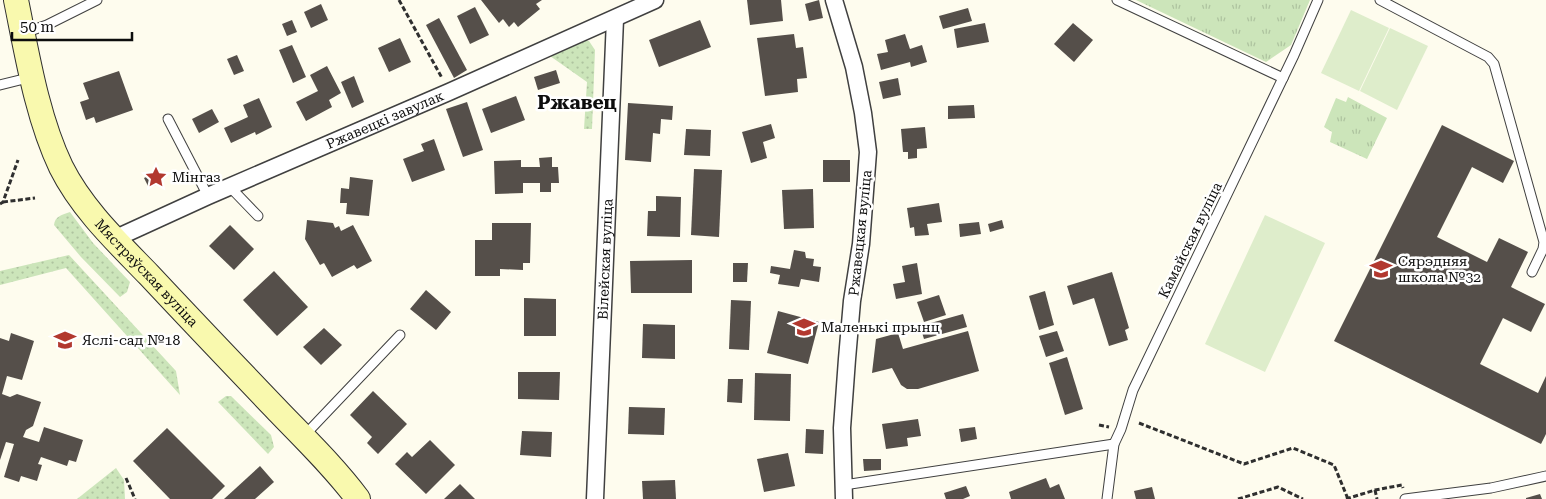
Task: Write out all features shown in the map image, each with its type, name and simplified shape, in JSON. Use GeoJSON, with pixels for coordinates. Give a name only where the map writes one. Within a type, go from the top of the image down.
{"type":"FeatureCollection","features":[{"type":"Feature","properties":{"kind":"street","name":"Мястраўская вуліца"},"geometry":{"type":"LineString","coordinates":[[16,0],[32,77],[51,144],[62,169],[81,200],[114,239],[303,437],[358,499]]}},
{"type":"Feature","properties":{"kind":"street","name":"Ржавецкі завулак"},"geometry":{"type":"LineString","coordinates":[[114,239],[655,0]]}},
{"type":"Feature","properties":{"kind":"street","name":"Ржавецкая вуліца"},"geometry":{"type":"LineString","coordinates":[[834,0],[854,68],[868,152],[861,244],[852,302],[842,428],[844,492]]}},
{"type":"Feature","properties":{"kind":"street","name":"Вілейская вуліца"},"geometry":{"type":"LineString","coordinates":[[595,499],[615,18]]}},
{"type":"Feature","properties":{"kind":"lane"},"geometry":{"type":"LineString","coordinates":[[23,33],[47,25],[96,0]]}},
{"type":"Feature","properties":{"kind":"lane"},"geometry":{"type":"LineString","coordinates":[[1117,0],[1283,78]]}},
{"type":"Feature","properties":{"kind":"lane","name":"Камайская вуліца"},"geometry":{"type":"LineString","coordinates":[[1107,499],[1114,444],[1121,430],[1133,390],[1283,78],[1318,0]]}},
{"type":"Feature","properties":{"kind":"lane"},"geometry":{"type":"LineString","coordinates":[[1380,0],[1488,57],[1494,64],[1544,242],[1543,249],[1532,272]]}},
{"type":"Feature","properties":{"kind":"lane"},"geometry":{"type":"LineString","coordinates":[[0,85],[32,77]]}},
{"type":"Feature","properties":{"kind":"lane"},"geometry":{"type":"LineString","coordinates":[[168,119],[208,196]]}},
{"type":"Feature","properties":{"kind":"lane"},"geometry":{"type":"LineString","coordinates":[[230,187],[258,216]]}},
{"type":"Feature","properties":{"kind":"lane"},"geometry":{"type":"LineString","coordinates":[[303,437],[400,335]]}},
{"type":"Feature","properties":{"kind":"lane"},"geometry":{"type":"LineString","coordinates":[[844,492],[1114,444]]}},
{"type":"Feature","properties":{"kind":"lane"},"geometry":{"type":"LineString","coordinates":[[1405,498],[1491,488],[1546,476]]}},
{"type":"Feature","properties":{"kind":"path"},"geometry":{"type":"LineString","coordinates":[[399,0],[449,92]]}},
{"type":"Feature","properties":{"kind":"path"},"geometry":{"type":"LineString","coordinates":[[18,160],[1,202],[35,198]]}},
{"type":"Feature","properties":{"kind":"path"},"geometry":{"type":"LineString","coordinates":[[1139,423],[1244,464],[1293,448],[1334,465],[1347,499],[1375,490],[1402,485],[1405,498]]}},
{"type":"Feature","properties":{"kind":"path"},"geometry":{"type":"LineString","coordinates":[[126,478],[135,499]]}},
{"type":"Feature","properties":{"kind":"path"},"geometry":{"type":"LineString","coordinates":[[1238,499],[1278,487],[1303,499]]}},
{"type":"Feature","properties":{"kind":"path"},"geometry":{"type":"LineString","coordinates":[[1375,490],[1377,499]]}},
{"type":"Feature","properties":{"kind":"green space"},"geometry":{"type":"Polygon","coordinates":[[[1136,0],[1310,0],[1291,45],[1266,62],[1136,0]]]}},
{"type":"Feature","properties":{"kind":"green space"},"geometry":{"type":"Polygon","coordinates":[[[1351,10],[1389,28],[1359,91],[1321,73],[1351,10]]]}},
{"type":"Feature","properties":{"kind":"green space"},"geometry":{"type":"Polygon","coordinates":[[[1390,28],[1428,46],[1397,110],[1360,91],[1390,28]]]}},
{"type":"Feature","properties":{"kind":"green space"},"geometry":{"type":"Polygon","coordinates":[[[589,41],[595,50],[592,129],[584,129],[587,82],[550,56],[589,41]]]}},
{"type":"Feature","properties":{"kind":"green space"},"geometry":{"type":"Polygon","coordinates":[[[1348,97],[1387,118],[1367,159],[1330,142],[1332,132],[1324,127],[1336,98],[1346,102],[1348,97]]]}},
{"type":"Feature","properties":{"kind":"green space"},"geometry":{"type":"Polygon","coordinates":[[[70,212],[93,243],[130,282],[127,292],[120,297],[81,257],[54,225],[57,218],[70,212]]]}},
{"type":"Feature","properties":{"kind":"green space"},"geometry":{"type":"Polygon","coordinates":[[[1265,215],[1325,243],[1265,372],[1205,344],[1265,215]]]}},
{"type":"Feature","properties":{"kind":"green space"},"geometry":{"type":"Polygon","coordinates":[[[69,255],[176,371],[180,395],[66,268],[0,285],[0,271],[69,255]]]}},
{"type":"Feature","properties":{"kind":"green space"},"geometry":{"type":"Polygon","coordinates":[[[226,396],[231,396],[271,435],[274,447],[268,454],[218,402],[226,396]]]}},
{"type":"Feature","properties":{"kind":"green space"},"geometry":{"type":"Polygon","coordinates":[[[116,468],[124,480],[125,499],[77,499],[116,468]]]}},
{"type":"Feature","properties":{"kind":"building"},"geometry":{"type":"Polygon","coordinates":[[[481,0],[542,0],[536,4],[540,9],[518,27],[514,22],[509,27],[503,19],[499,23],[481,0]]]}},
{"type":"Feature","properties":{"kind":"building"},"geometry":{"type":"Polygon","coordinates":[[[747,0],[781,0],[783,21],[750,25],[747,0]]]}},
{"type":"Feature","properties":{"kind":"building"},"geometry":{"type":"Polygon","coordinates":[[[819,0],[823,18],[809,21],[805,4],[819,0]]]}},
{"type":"Feature","properties":{"kind":"building"},"geometry":{"type":"Polygon","coordinates":[[[321,4],[328,20],[311,28],[304,12],[321,4]]]}},
{"type":"Feature","properties":{"kind":"building"},"geometry":{"type":"Polygon","coordinates":[[[475,7],[489,35],[470,44],[457,16],[475,7]]]}},
{"type":"Feature","properties":{"kind":"building"},"geometry":{"type":"Polygon","coordinates":[[[968,8],[972,21],[943,29],[939,16],[968,8]]]}},
{"type":"Feature","properties":{"kind":"building"},"geometry":{"type":"Polygon","coordinates":[[[439,18],[467,70],[454,78],[426,25],[439,18]]]}},
{"type":"Feature","properties":{"kind":"building"},"geometry":{"type":"Polygon","coordinates":[[[292,20],[297,32],[287,36],[282,24],[292,20]]]}},
{"type":"Feature","properties":{"kind":"building"},"geometry":{"type":"Polygon","coordinates":[[[700,20],[711,47],[659,67],[649,40],[700,20]]]}},
{"type":"Feature","properties":{"kind":"building"},"geometry":{"type":"Polygon","coordinates":[[[985,23],[989,42],[957,48],[954,29],[985,23]]]}},
{"type":"Feature","properties":{"kind":"building"},"geometry":{"type":"Polygon","coordinates":[[[1073,23],[1093,40],[1074,62],[1054,44],[1073,23]]]}},
{"type":"Feature","properties":{"kind":"building"},"geometry":{"type":"Polygon","coordinates":[[[794,34],[796,48],[803,47],[807,78],[797,79],[798,92],[765,96],[757,38],[794,34]]]}},
{"type":"Feature","properties":{"kind":"building"},"geometry":{"type":"Polygon","coordinates":[[[905,34],[910,49],[922,45],[927,62],[911,67],[910,62],[881,70],[877,54],[888,52],[885,40],[905,34]]]}},
{"type":"Feature","properties":{"kind":"building"},"geometry":{"type":"Polygon","coordinates":[[[400,38],[411,62],[389,72],[378,48],[400,38]]]}},
{"type":"Feature","properties":{"kind":"building"},"geometry":{"type":"Polygon","coordinates":[[[292,45],[306,77],[293,83],[279,50],[292,45]]]}},
{"type":"Feature","properties":{"kind":"building"},"geometry":{"type":"Polygon","coordinates":[[[237,55],[244,71],[234,75],[227,59],[237,55]]]}},
{"type":"Feature","properties":{"kind":"building"},"geometry":{"type":"Polygon","coordinates":[[[327,66],[341,93],[329,100],[332,107],[306,121],[296,102],[318,91],[310,75],[327,66]]]}},
{"type":"Feature","properties":{"kind":"building"},"geometry":{"type":"Polygon","coordinates":[[[556,70],[560,83],[538,90],[534,77],[556,70]]]}},
{"type":"Feature","properties":{"kind":"building"},"geometry":{"type":"Polygon","coordinates":[[[119,71],[133,110],[96,123],[94,117],[86,120],[80,102],[89,99],[83,83],[119,71]]]}},
{"type":"Feature","properties":{"kind":"building"},"geometry":{"type":"Polygon","coordinates":[[[354,76],[364,102],[352,108],[341,82],[354,76]]]}},
{"type":"Feature","properties":{"kind":"building"},"geometry":{"type":"Polygon","coordinates":[[[898,78],[901,95],[883,99],[879,82],[898,78]]]}},
{"type":"Feature","properties":{"kind":"building"},"geometry":{"type":"Polygon","coordinates":[[[516,96],[525,120],[491,133],[482,109],[516,96]]]}},
{"type":"Feature","properties":{"kind":"building"},"geometry":{"type":"Polygon","coordinates":[[[259,98],[272,127],[256,135],[255,132],[231,143],[224,128],[248,117],[243,105],[259,98]]]}},
{"type":"Feature","properties":{"kind":"building"},"geometry":{"type":"Polygon","coordinates":[[[467,102],[483,150],[463,157],[446,109],[467,102]]]}},
{"type":"Feature","properties":{"kind":"building"},"geometry":{"type":"Polygon","coordinates":[[[628,103],[673,106],[672,120],[661,119],[660,134],[653,133],[651,162],[625,160],[628,103]]]}},
{"type":"Feature","properties":{"kind":"building"},"geometry":{"type":"Polygon","coordinates":[[[974,105],[975,118],[948,119],[948,106],[974,105]]]}},
{"type":"Feature","properties":{"kind":"building"},"geometry":{"type":"Polygon","coordinates":[[[212,109],[219,122],[199,133],[192,119],[212,109]]]}},
{"type":"Feature","properties":{"kind":"building"},"geometry":{"type":"Polygon","coordinates":[[[771,124],[775,138],[763,142],[767,158],[751,163],[742,132],[771,124]]]}},
{"type":"Feature","properties":{"kind":"building"},"geometry":{"type":"Polygon","coordinates":[[[1442,125],[1514,161],[1503,183],[1472,167],[1437,237],[1487,262],[1499,238],[1528,252],[1511,287],[1545,304],[1531,332],[1503,318],[1480,364],[1538,393],[1546,376],[1546,434],[1541,444],[1334,341],[1442,125]]]}},
{"type":"Feature","properties":{"kind":"building"},"geometry":{"type":"Polygon","coordinates":[[[925,127],[927,148],[917,149],[917,158],[908,159],[908,152],[903,152],[901,129],[925,127]]]}},
{"type":"Feature","properties":{"kind":"building"},"geometry":{"type":"Polygon","coordinates":[[[686,129],[711,130],[710,156],[684,155],[686,129]]]}},
{"type":"Feature","properties":{"kind":"building"},"geometry":{"type":"Polygon","coordinates":[[[434,139],[445,170],[412,182],[403,159],[424,151],[421,144],[434,139]]]}},
{"type":"Feature","properties":{"kind":"building"},"geometry":{"type":"Polygon","coordinates":[[[552,157],[552,167],[558,167],[559,183],[551,183],[551,192],[540,192],[540,183],[523,183],[523,193],[495,194],[494,161],[521,160],[521,167],[540,167],[539,158],[552,157]]]}},
{"type":"Feature","properties":{"kind":"building"},"geometry":{"type":"Polygon","coordinates":[[[823,160],[850,160],[850,182],[823,182],[823,160]]]}},
{"type":"Feature","properties":{"kind":"building"},"geometry":{"type":"Polygon","coordinates":[[[694,169],[722,170],[719,237],[691,235],[694,169]]]}},
{"type":"Feature","properties":{"kind":"building"},"geometry":{"type":"Polygon","coordinates":[[[155,173],[160,183],[149,188],[144,178],[155,173]]]}},
{"type":"Feature","properties":{"kind":"building"},"geometry":{"type":"Polygon","coordinates":[[[350,177],[373,180],[369,216],[346,214],[347,203],[340,203],[341,188],[349,189],[350,177]]]}},
{"type":"Feature","properties":{"kind":"building"},"geometry":{"type":"Polygon","coordinates":[[[813,189],[814,228],[784,229],[782,190],[813,189]]]}},
{"type":"Feature","properties":{"kind":"building"},"geometry":{"type":"Polygon","coordinates":[[[656,196],[681,197],[680,237],[647,236],[648,211],[656,211],[656,196]]]}},
{"type":"Feature","properties":{"kind":"building"},"geometry":{"type":"Polygon","coordinates":[[[939,203],[942,222],[927,224],[929,235],[915,236],[914,227],[910,228],[907,208],[939,203]]]}},
{"type":"Feature","properties":{"kind":"building"},"geometry":{"type":"Polygon","coordinates":[[[307,220],[333,223],[335,228],[339,226],[341,231],[353,225],[372,261],[357,269],[354,265],[332,277],[324,263],[320,265],[305,239],[307,220]]]}},
{"type":"Feature","properties":{"kind":"building"},"geometry":{"type":"Polygon","coordinates":[[[1002,220],[1004,228],[990,232],[988,224],[1002,220]]]}},
{"type":"Feature","properties":{"kind":"building"},"geometry":{"type":"Polygon","coordinates":[[[979,222],[981,234],[960,237],[959,224],[979,222]]]}},
{"type":"Feature","properties":{"kind":"building"},"geometry":{"type":"Polygon","coordinates":[[[492,223],[531,223],[530,263],[523,263],[523,270],[500,269],[500,276],[475,276],[475,240],[492,240],[492,223]]]}},
{"type":"Feature","properties":{"kind":"building"},"geometry":{"type":"Polygon","coordinates":[[[230,225],[254,249],[234,270],[209,246],[230,225]]]}},
{"type":"Feature","properties":{"kind":"building"},"geometry":{"type":"Polygon","coordinates":[[[794,250],[805,252],[806,258],[814,259],[813,266],[821,267],[819,282],[801,279],[799,287],[778,284],[780,275],[770,273],[771,266],[790,269],[794,250]]]}},
{"type":"Feature","properties":{"kind":"building"},"geometry":{"type":"Polygon","coordinates":[[[692,260],[692,293],[631,293],[630,261],[692,260]]]}},
{"type":"Feature","properties":{"kind":"building"},"geometry":{"type":"Polygon","coordinates":[[[733,263],[748,263],[747,282],[733,282],[733,263]]]}},
{"type":"Feature","properties":{"kind":"building"},"geometry":{"type":"Polygon","coordinates":[[[917,263],[922,294],[896,299],[893,284],[905,282],[902,266],[917,263]]]}},
{"type":"Feature","properties":{"kind":"building"},"geometry":{"type":"Polygon","coordinates":[[[274,271],[308,307],[277,336],[243,300],[274,271]]]}},
{"type":"Feature","properties":{"kind":"building"},"geometry":{"type":"Polygon","coordinates":[[[1112,272],[1129,328],[1125,330],[1128,340],[1109,346],[1094,298],[1073,305],[1067,286],[1112,272]]]}},
{"type":"Feature","properties":{"kind":"building"},"geometry":{"type":"Polygon","coordinates":[[[426,290],[451,312],[436,330],[410,309],[426,290]]]}},
{"type":"Feature","properties":{"kind":"building"},"geometry":{"type":"Polygon","coordinates":[[[1045,291],[1054,325],[1039,330],[1029,296],[1045,291]]]}},
{"type":"Feature","properties":{"kind":"building"},"geometry":{"type":"Polygon","coordinates":[[[939,295],[946,315],[924,322],[917,302],[939,295]]]}},
{"type":"Feature","properties":{"kind":"building"},"geometry":{"type":"Polygon","coordinates":[[[524,298],[556,299],[556,336],[524,336],[524,298]]]}},
{"type":"Feature","properties":{"kind":"building"},"geometry":{"type":"Polygon","coordinates":[[[731,300],[751,301],[749,350],[729,349],[731,300]]]}},
{"type":"Feature","properties":{"kind":"building"},"geometry":{"type":"Polygon","coordinates":[[[778,311],[819,322],[808,364],[767,353],[778,311]]]}},
{"type":"Feature","properties":{"kind":"building"},"geometry":{"type":"Polygon","coordinates":[[[963,314],[967,327],[924,339],[920,326],[963,314]]]}},
{"type":"Feature","properties":{"kind":"building"},"geometry":{"type":"Polygon","coordinates":[[[643,324],[675,325],[675,359],[642,358],[643,324]]]}},
{"type":"Feature","properties":{"kind":"building"},"geometry":{"type":"Polygon","coordinates":[[[324,328],[342,345],[321,365],[303,347],[324,328]]]}},
{"type":"Feature","properties":{"kind":"building"},"geometry":{"type":"Polygon","coordinates":[[[968,331],[979,371],[918,389],[907,389],[901,385],[892,368],[872,373],[876,339],[898,333],[903,349],[968,331]]]}},
{"type":"Feature","properties":{"kind":"building"},"geometry":{"type":"Polygon","coordinates":[[[1057,331],[1064,351],[1046,357],[1039,336],[1057,331]]]}},
{"type":"Feature","properties":{"kind":"building"},"geometry":{"type":"Polygon","coordinates":[[[11,333],[34,341],[22,380],[7,376],[2,394],[10,397],[17,394],[41,402],[33,426],[26,430],[23,437],[39,442],[44,427],[83,440],[76,462],[69,460],[67,466],[41,457],[38,464],[42,465],[37,481],[21,476],[19,482],[4,477],[14,444],[6,442],[0,460],[0,338],[9,341],[11,333]]]}},
{"type":"Feature","properties":{"kind":"building"},"geometry":{"type":"Polygon","coordinates":[[[1067,357],[1083,409],[1065,415],[1049,363],[1067,357]]]}},
{"type":"Feature","properties":{"kind":"building"},"geometry":{"type":"Polygon","coordinates":[[[518,372],[560,372],[559,400],[518,399],[518,372]]]}},
{"type":"Feature","properties":{"kind":"building"},"geometry":{"type":"Polygon","coordinates":[[[755,373],[791,374],[790,421],[754,420],[755,373]]]}},
{"type":"Feature","properties":{"kind":"building"},"geometry":{"type":"Polygon","coordinates":[[[728,379],[743,379],[742,403],[727,402],[728,379]]]}},
{"type":"Feature","properties":{"kind":"building"},"geometry":{"type":"Polygon","coordinates":[[[373,391],[407,424],[378,454],[367,443],[372,437],[350,415],[373,391]]]}},
{"type":"Feature","properties":{"kind":"building"},"geometry":{"type":"Polygon","coordinates":[[[629,407],[665,408],[664,435],[628,434],[629,407]]]}},
{"type":"Feature","properties":{"kind":"building"},"geometry":{"type":"Polygon","coordinates":[[[918,419],[921,436],[907,438],[908,446],[886,449],[882,424],[918,419]]]}},
{"type":"Feature","properties":{"kind":"building"},"geometry":{"type":"Polygon","coordinates":[[[975,427],[977,439],[961,442],[959,429],[975,427]]]}},
{"type":"Feature","properties":{"kind":"building"},"geometry":{"type":"Polygon","coordinates":[[[167,428],[225,486],[212,499],[170,499],[133,461],[167,428]]]}},
{"type":"Feature","properties":{"kind":"building"},"geometry":{"type":"Polygon","coordinates":[[[806,429],[824,430],[823,454],[805,453],[806,429]]]}},
{"type":"Feature","properties":{"kind":"building"},"geometry":{"type":"Polygon","coordinates":[[[522,431],[552,432],[551,457],[520,455],[522,431]]]}},
{"type":"Feature","properties":{"kind":"building"},"geometry":{"type":"Polygon","coordinates":[[[430,440],[455,465],[426,494],[395,464],[407,452],[412,457],[430,440]]]}},
{"type":"Feature","properties":{"kind":"building"},"geometry":{"type":"Polygon","coordinates":[[[788,453],[795,486],[764,492],[757,459],[788,453]]]}},
{"type":"Feature","properties":{"kind":"building"},"geometry":{"type":"Polygon","coordinates":[[[863,459],[881,459],[881,470],[864,471],[863,459]]]}},
{"type":"Feature","properties":{"kind":"building"},"geometry":{"type":"Polygon","coordinates":[[[260,466],[274,482],[255,499],[224,499],[260,466]]]}},
{"type":"Feature","properties":{"kind":"building"},"geometry":{"type":"Polygon","coordinates":[[[1046,478],[1050,488],[1059,484],[1065,499],[1011,499],[1009,492],[1046,478]]]}},
{"type":"Feature","properties":{"kind":"building"},"geometry":{"type":"Polygon","coordinates":[[[675,480],[676,499],[643,499],[642,481],[675,480]]]}},
{"type":"Feature","properties":{"kind":"building"},"geometry":{"type":"Polygon","coordinates":[[[460,484],[475,499],[444,499],[460,484]]]}},
{"type":"Feature","properties":{"kind":"building"},"geometry":{"type":"Polygon","coordinates":[[[966,486],[970,496],[963,499],[946,499],[944,493],[966,486]]]}},
{"type":"Feature","properties":{"kind":"building"},"geometry":{"type":"Polygon","coordinates":[[[1152,487],[1155,499],[1136,499],[1134,491],[1152,487]]]}},
{"type":"Feature","properties":{"kind":"building"},"geometry":{"type":"Polygon","coordinates":[[[1540,494],[1542,499],[1526,499],[1526,498],[1540,494]]]}},
{"type":"Feature","properties":{"kind":"place","name":"Мінгаз"},"geometry":{"type":"Point","coordinates":[156,177]}},
{"type":"Feature","properties":{"kind":"place","name":"Сярэдняя школа №32"},"geometry":{"type":"Point","coordinates":[1381,269]}},
{"type":"Feature","properties":{"kind":"place","name":"Маленькі прынц"},"geometry":{"type":"Point","coordinates":[804,327]}},
{"type":"Feature","properties":{"kind":"place","name":"Яслі-сад №18"},"geometry":{"type":"Point","coordinates":[65,340]}},
{"type":"Feature","properties":{"kind":"district","name":"Ржавец"},"geometry":{"type":"Point","coordinates":[577,102]}}]}
